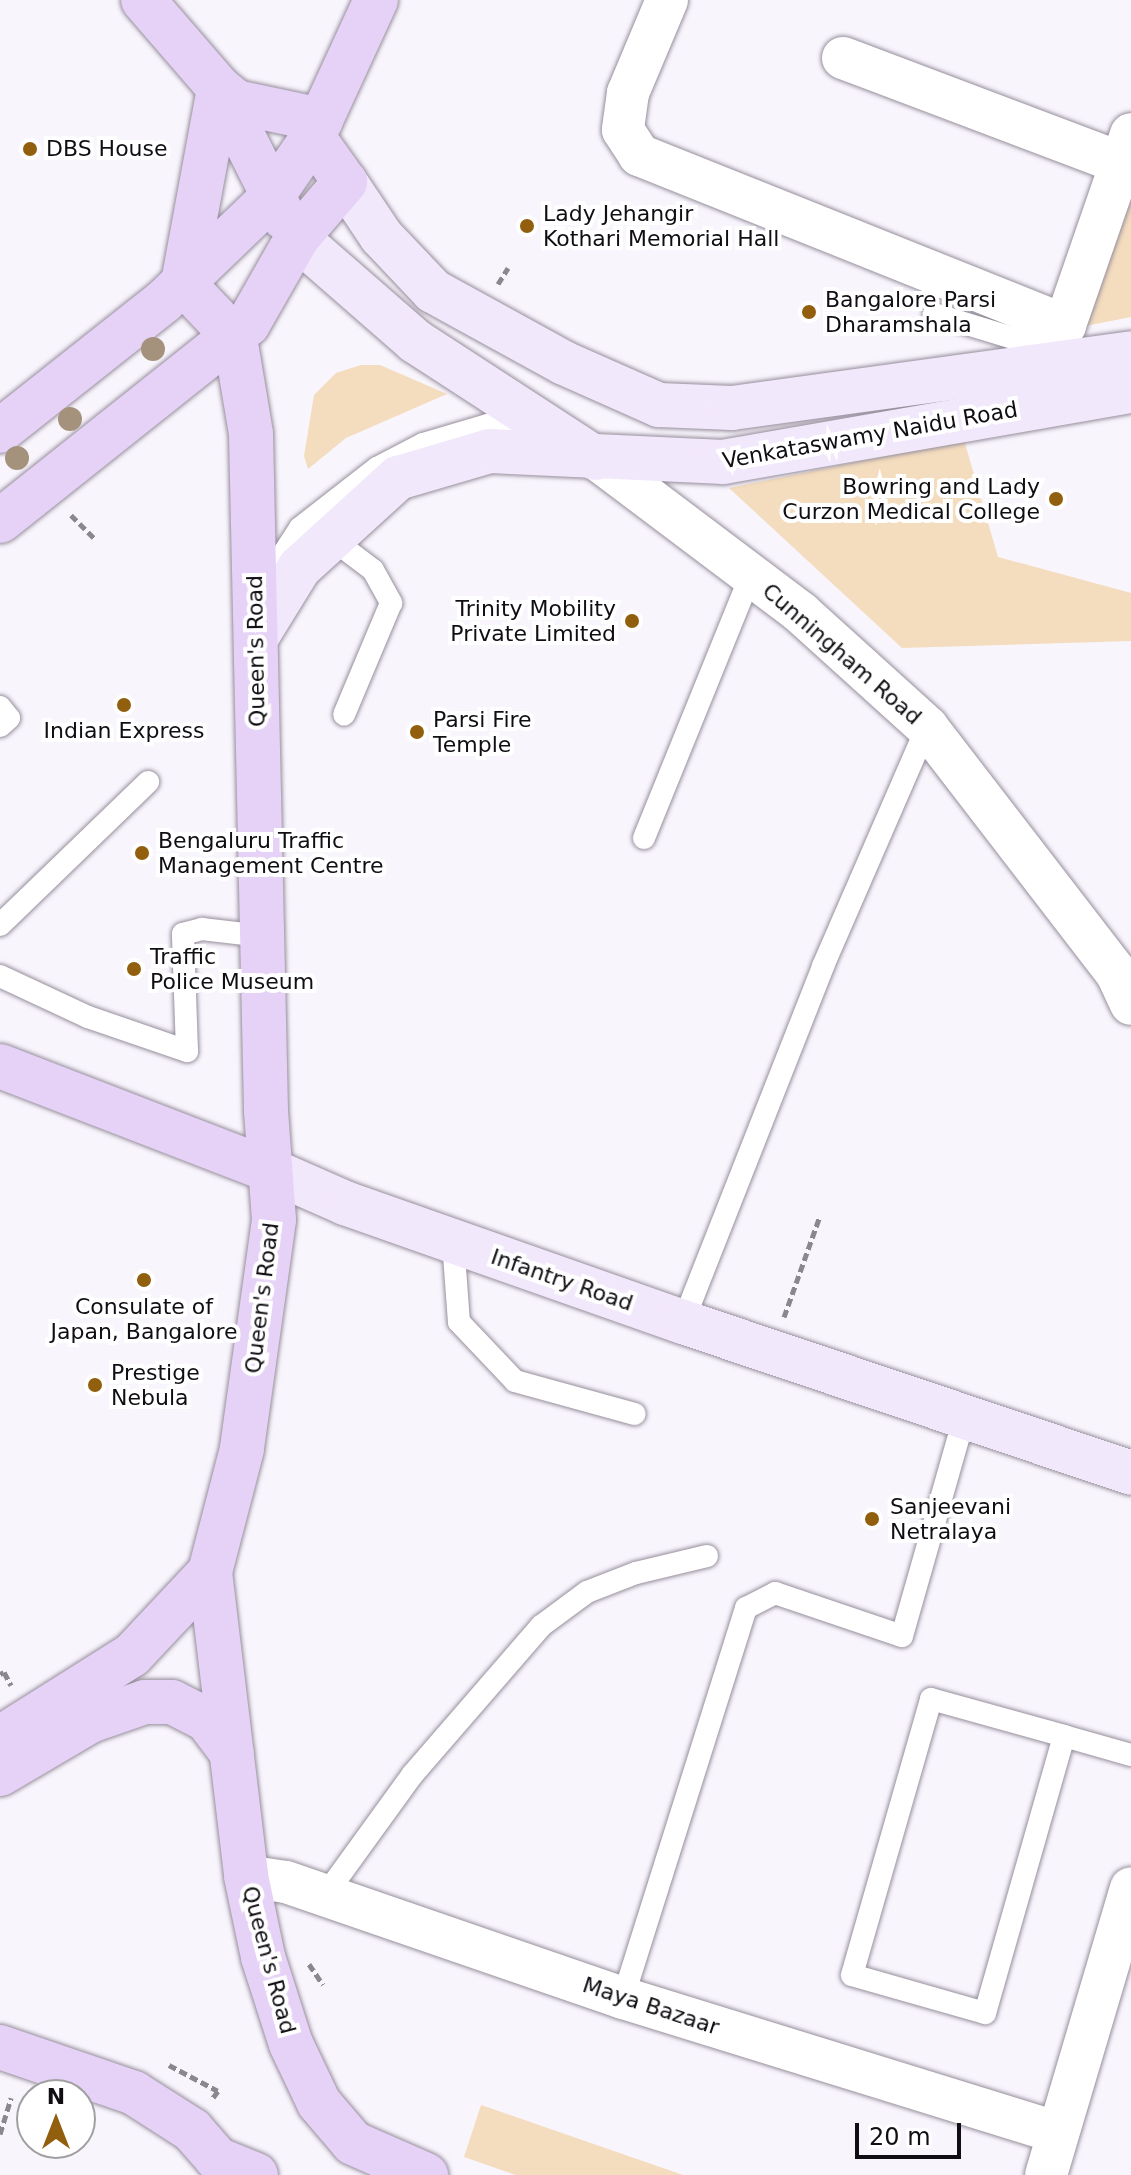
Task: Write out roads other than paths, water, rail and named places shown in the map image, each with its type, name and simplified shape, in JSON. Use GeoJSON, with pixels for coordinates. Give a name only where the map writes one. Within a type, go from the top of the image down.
{"type":"FeatureCollection","features":[{"type":"Feature","properties":{"kind":"main road"},"geometry":{"type":"LineString","coordinates":[[0,521],[235,338],[297,238],[345,182],[317,129],[236,102],[219,88],[143,0]]}},
{"type":"Feature","properties":{"kind":"main road"},"geometry":{"type":"LineString","coordinates":[[0,431],[183,283],[271,198],[317,129],[376,0]]}},
{"type":"Feature","properties":{"kind":"main road"},"geometry":{"type":"LineString","coordinates":[[219,88],[271,198],[297,238]]}},
{"type":"Feature","properties":{"kind":"main road"},"geometry":{"type":"LineString","coordinates":[[183,283],[219,88]]}},
{"type":"Feature","properties":{"kind":"main road"},"geometry":{"type":"LineString","coordinates":[[183,283],[235,338]]}},
{"type":"Feature","properties":{"kind":"main road","name":"Queen's Road"},"geometry":{"type":"LineString","coordinates":[[235,338],[251,434],[262,936],[274,1220],[242,1449],[210,1572],[246,1876],[263,1957],[303,2076],[363,2159]]}},
{"type":"Feature","properties":{"kind":"main road","name":"Infantry Road"},"geometry":{"type":"LineString","coordinates":[[0,1066],[270,1170]]}},
{"type":"Feature","properties":{"kind":"main road"},"geometry":{"type":"LineString","coordinates":[[0,1738],[132,1655],[210,1572]]}},
{"type":"Feature","properties":{"kind":"main road"},"geometry":{"type":"LineString","coordinates":[[0,1774],[90,1721],[145,1702],[172,1702],[207,1720],[232,1753]]}},
{"type":"Feature","properties":{"kind":"main road"},"geometry":{"type":"LineString","coordinates":[[0,2047],[134,2093],[192,2130],[230,2171]]}},
{"type":"Feature","properties":{"kind":"main road"},"geometry":{"type":"LineString","coordinates":[[363,2159],[426,2175]]}},
{"type":"Feature","properties":{"kind":"street"},"geometry":{"type":"LineString","coordinates":[[667,0],[628,93],[623,130],[639,155],[1072,348],[1126,148],[843,58]]}},
{"type":"Feature","properties":{"kind":"street","name":"Venkataswamy Naidu Road"},"geometry":{"type":"LineString","coordinates":[[345,182],[381,236],[433,291],[564,363],[659,405],[732,408],[1072,348],[1131,353]]}},
{"type":"Feature","properties":{"kind":"street"},"geometry":{"type":"LineString","coordinates":[[297,238],[415,341],[597,459]]}},
{"type":"Feature","properties":{"kind":"street","name":"Venkataswamy Naidu Road"},"geometry":{"type":"LineString","coordinates":[[255,619],[328,536],[398,478],[490,451],[597,459],[723,462],[1131,391]]}},
{"type":"Feature","properties":{"kind":"street","name":"Cunningham Road"},"geometry":{"type":"LineString","coordinates":[[597,459],[801,613],[927,727],[1116,972],[1131,1004]]}},
{"type":"Feature","properties":{"kind":"street","name":"Infantry Road"},"geometry":{"type":"LineString","coordinates":[[270,1170],[453,1241],[683,1322],[1131,1473]]}},
{"type":"Feature","properties":{"kind":"street","name":"Maya Bazaar"},"geometry":{"type":"LineString","coordinates":[[246,1876],[326,1894],[623,1998],[1058,2133]]}},
{"type":"Feature","properties":{"kind":"street"},"geometry":{"type":"LineString","coordinates":[[1046,2175],[1131,1888]]}},
{"type":"Feature","properties":{"kind":"lane"},"geometry":{"type":"LineString","coordinates":[[934,314],[1072,348]]}},
{"type":"Feature","properties":{"kind":"lane"},"geometry":{"type":"LineString","coordinates":[[255,619],[300,528],[377,468],[423,444],[488,425],[520,422],[550,428]]}},
{"type":"Feature","properties":{"kind":"lane"},"geometry":{"type":"LineString","coordinates":[[328,536],[373,570],[391,603],[344,715]]}},
{"type":"Feature","properties":{"kind":"lane"},"geometry":{"type":"LineString","coordinates":[[644,838],[751,575]]}},
{"type":"Feature","properties":{"kind":"lane"},"geometry":{"type":"LineString","coordinates":[[0,707],[9,718],[0,726]]}},
{"type":"Feature","properties":{"kind":"lane"},"geometry":{"type":"LineString","coordinates":[[683,1322],[823,966],[927,727]]}},
{"type":"Feature","properties":{"kind":"lane"},"geometry":{"type":"LineString","coordinates":[[0,925],[148,782]]}},
{"type":"Feature","properties":{"kind":"lane"},"geometry":{"type":"LineString","coordinates":[[0,976],[88,1017],[187,1051],[183,934],[202,929],[262,936]]}},
{"type":"Feature","properties":{"kind":"lane"},"geometry":{"type":"LineString","coordinates":[[453,1241],[459,1322],[515,1381],[635,1414]]}},
{"type":"Feature","properties":{"kind":"lane"},"geometry":{"type":"LineString","coordinates":[[623,1998],[746,1608],[775,1593],[902,1636],[964,1418]]}},
{"type":"Feature","properties":{"kind":"lane"},"geometry":{"type":"LineString","coordinates":[[326,1894],[413,1774],[541,1626],[587,1592],[636,1573],[707,1556]]}},
{"type":"Feature","properties":{"kind":"lane"},"geometry":{"type":"LineString","coordinates":[[1064,1736],[985,2013],[852,1975],[931,1699],[1064,1736],[1131,1755]]}},
{"type":"Feature","properties":{"kind":"place","name":"DBS House"},"geometry":{"type":"Point","coordinates":[30,149]}},
{"type":"Feature","properties":{"kind":"place","name":"Lady Jehangir Kothari Memorial Hall"},"geometry":{"type":"Point","coordinates":[527,226]}},
{"type":"Feature","properties":{"kind":"place","name":"Bangalore Parsi Dharamshala"},"geometry":{"type":"Point","coordinates":[809,312]}},
{"type":"Feature","properties":{"kind":"place","name":"Bowring and Lady Curzon Medical College"},"geometry":{"type":"Point","coordinates":[1056,499]}},
{"type":"Feature","properties":{"kind":"place","name":"Trinity Mobility Private Limited"},"geometry":{"type":"Point","coordinates":[632,621]}},
{"type":"Feature","properties":{"kind":"place","name":"Indian Express"},"geometry":{"type":"Point","coordinates":[124,705]}},
{"type":"Feature","properties":{"kind":"place","name":"Parsi Fire Temple"},"geometry":{"type":"Point","coordinates":[417,732]}},
{"type":"Feature","properties":{"kind":"place","name":"Bengaluru Traffic Management Centre"},"geometry":{"type":"Point","coordinates":[142,853]}},
{"type":"Feature","properties":{"kind":"place","name":"Traffic Police Museum"},"geometry":{"type":"Point","coordinates":[134,969]}},
{"type":"Feature","properties":{"kind":"place","name":"Consulate of Japan, Bangalore"},"geometry":{"type":"Point","coordinates":[144,1280]}},
{"type":"Feature","properties":{"kind":"place","name":"Prestige Nebula"},"geometry":{"type":"Point","coordinates":[95,1385]}},
{"type":"Feature","properties":{"kind":"place","name":"Sanjeevani Netralaya"},"geometry":{"type":"Point","coordinates":[872,1519]}}]}
